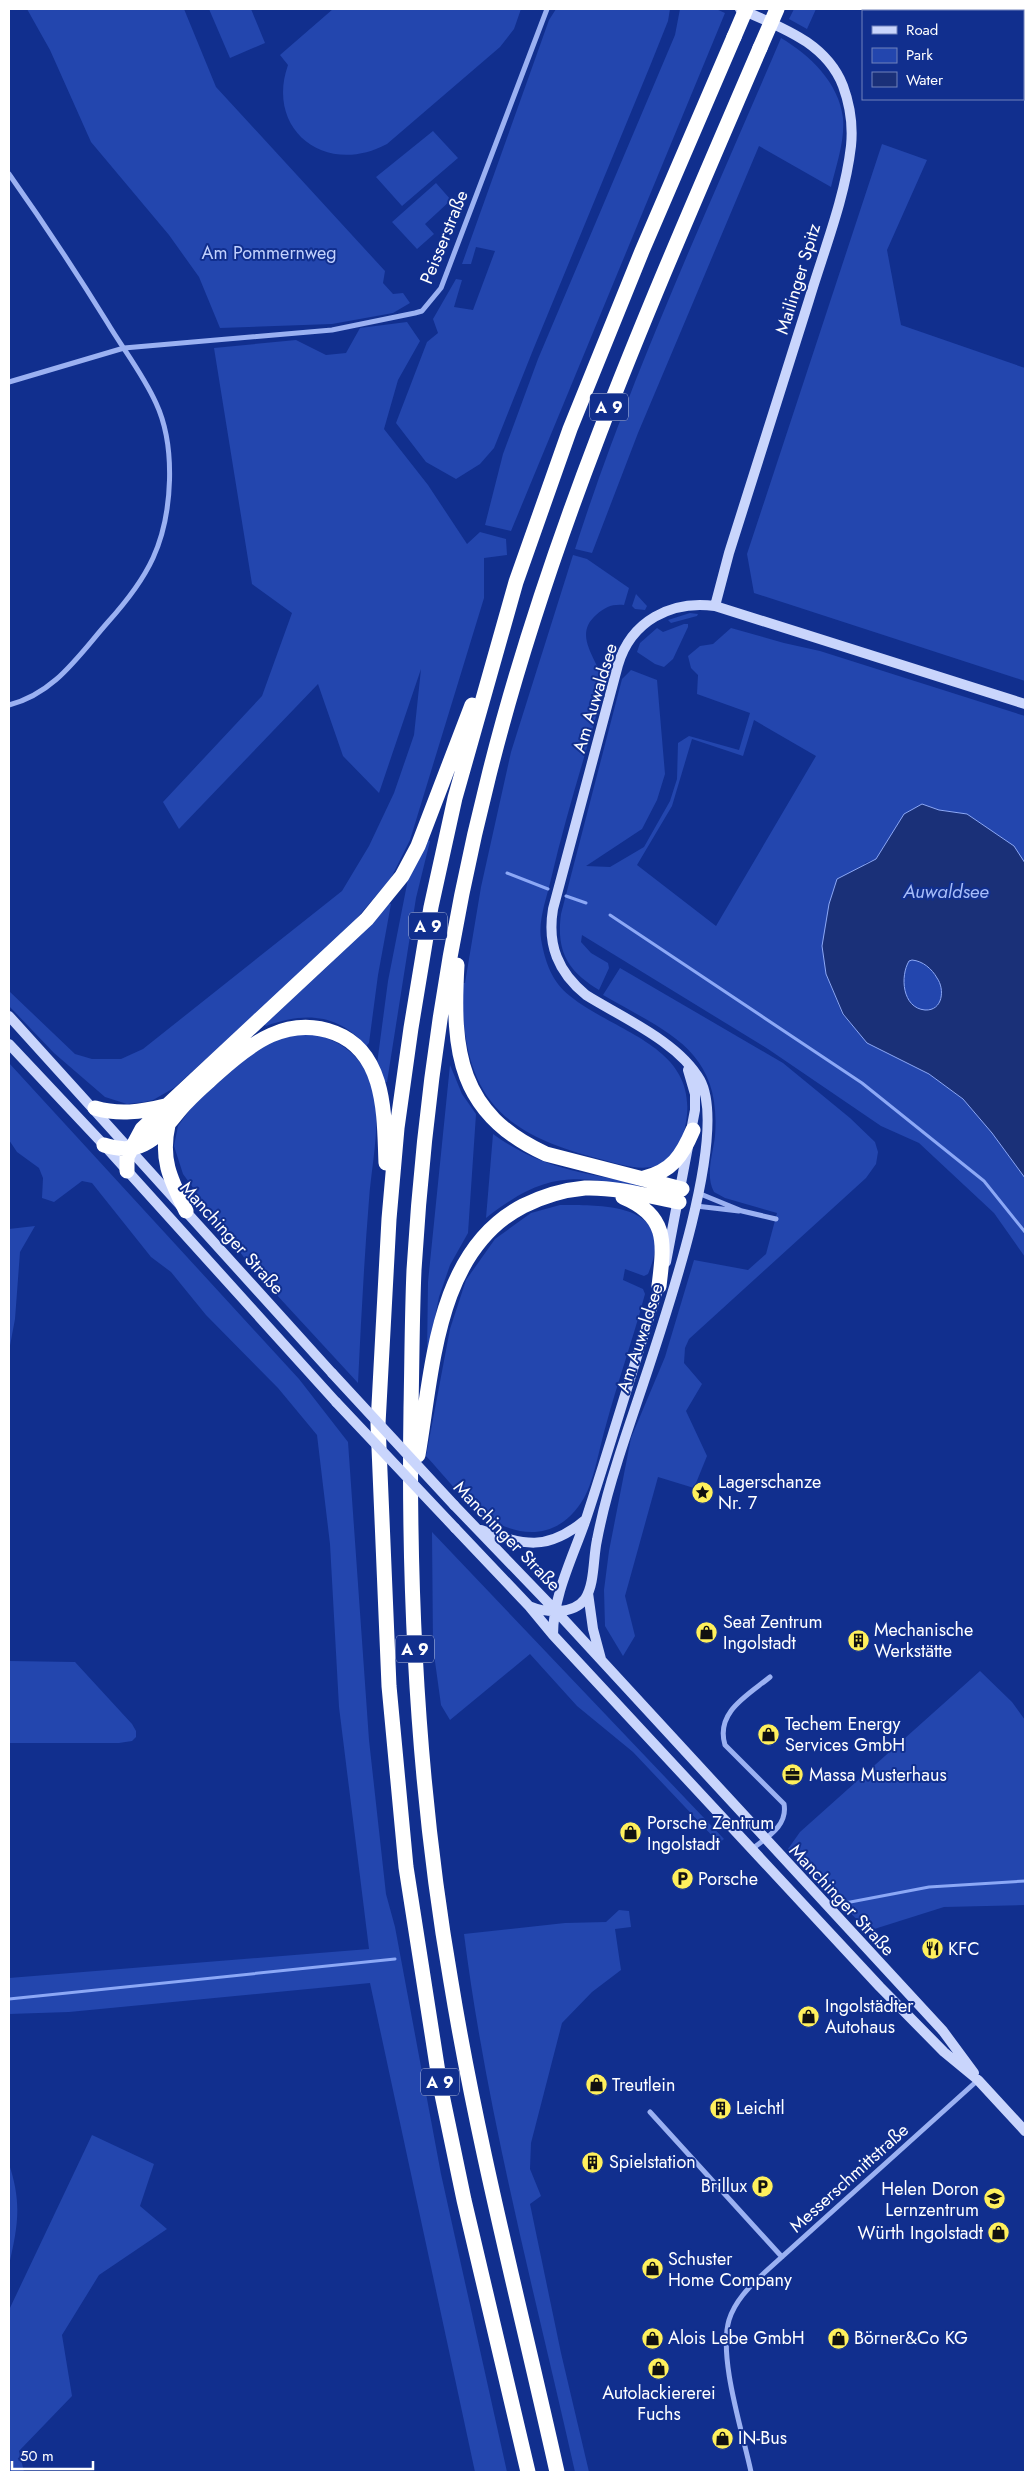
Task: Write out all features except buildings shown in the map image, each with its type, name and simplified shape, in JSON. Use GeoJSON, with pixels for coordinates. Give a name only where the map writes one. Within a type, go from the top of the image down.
{"type":"FeatureCollection","features":[{"type":"Feature","properties":{"kind":"highway","name":"A 9"},"geometry":{"type":"LineString","coordinates":[[528,2472],[464,2200],[440,2085],[406,1867],[389,1686],[378,1424],[389,1219],[411,1028],[431,908],[454,798],[499,638],[516,582],[570,429],[642,251],[746,9]]}},
{"type":"Feature","properties":{"kind":"highway","name":"A 9"},"geometry":{"type":"LineString","coordinates":[[557,2472],[470,2082],[450,1983],[426,1795],[416,1681],[410,1503],[414,1274],[424,1154],[446,980],[460,903],[488,778],[542,592],[597,437],[668,261],[777,9]]}},
{"type":"Feature","properties":{"kind":"highway"},"geometry":{"type":"LineString","coordinates":[[127,1171],[126,1163],[130,1148],[142,1129],[256,1025],[367,919],[402,876],[418,846],[445,769],[499,638]]}},
{"type":"Feature","properties":{"kind":"highway"},"geometry":{"type":"LineString","coordinates":[[460,903],[455,1023],[460,1057],[474,1093],[496,1123],[529,1147],[566,1161],[643,1178],[680,1195]]}},
{"type":"Feature","properties":{"kind":"highway"},"geometry":{"type":"LineString","coordinates":[[104,1145],[121,1150],[145,1144],[168,1125],[188,1100],[220,1071],[265,1036],[294,1027],[311,1027],[342,1036],[362,1054],[377,1079],[382,1097],[389,1219]]}},
{"type":"Feature","properties":{"kind":"highway"},"geometry":{"type":"LineString","coordinates":[[94,1108],[111,1113],[129,1113],[167,1105]]}},
{"type":"Feature","properties":{"kind":"highway"},"geometry":{"type":"LineString","coordinates":[[168,1125],[165,1157],[168,1175],[186,1211]]}},
{"type":"Feature","properties":{"kind":"highway"},"geometry":{"type":"LineString","coordinates":[[643,1178],[663,1172],[675,1163],[680,1157],[693,1130]]}},
{"type":"Feature","properties":{"kind":"highway"},"geometry":{"type":"LineString","coordinates":[[410,1503],[442,1323],[449,1296],[465,1260],[487,1232],[517,1210],[556,1193],[596,1188],[680,1195]]}},
{"type":"Feature","properties":{"kind":"highway"},"geometry":{"type":"LineString","coordinates":[[596,1188],[637,1203],[645,1208],[657,1222],[662,1235],[659,1286]]}},
{"type":"Feature","properties":{"kind":"main road","name":"Mailinger Spitz"},"geometry":{"type":"LineString","coordinates":[[715,606],[729,553],[835,215],[851,146],[851,125],[846,96],[836,73],[824,56],[807,41],[792,32],[740,9]]}},
{"type":"Feature","properties":{"kind":"main road","name":"Am Auwaldsee"},"geometry":{"type":"LineString","coordinates":[[602,1663],[592,1629],[588,1593],[603,1510],[625,1437],[662,1331],[698,1193],[707,1133],[707,1110],[701,1081],[683,1058],[658,1039],[591,998],[573,984],[565,975],[556,957],[551,937],[550,924],[618,665],[626,646],[641,626],[658,614],[684,605],[715,606],[1025,704]]}},
{"type":"Feature","properties":{"kind":"main road","name":"Manchinger Straße"},"geometry":{"type":"LineString","coordinates":[[9,1016],[332,1373],[454,1505],[556,1611],[942,2031],[961,2053],[978,2080]]}},
{"type":"Feature","properties":{"kind":"main road","name":"Manchinger Straße"},"geometry":{"type":"LineString","coordinates":[[9,1044],[104,1145],[336,1402],[529,1606],[909,2017],[944,2052],[978,2080],[1025,2131]]}},
{"type":"Feature","properties":{"kind":"main road","name":"Am Auwaldsee"},"geometry":{"type":"LineString","coordinates":[[554,1635],[560,1589],[585,1520],[659,1286],[680,1195],[693,1130],[695,1094],[692,1078],[683,1058]]}},
{"type":"Feature","properties":{"kind":"main road"},"geometry":{"type":"LineString","coordinates":[[680,1195],[698,1193]]}},
{"type":"Feature","properties":{"kind":"main road"},"geometry":{"type":"LineString","coordinates":[[680,1195],[695,1206]]}},
{"type":"Feature","properties":{"kind":"main road"},"geometry":{"type":"LineString","coordinates":[[480,1530],[514,1541],[534,1544],[558,1538],[585,1520]]}},
{"type":"Feature","properties":{"kind":"main road"},"geometry":{"type":"LineString","coordinates":[[529,1606],[564,1611],[577,1606],[588,1593]]}},
{"type":"Feature","properties":{"kind":"street","name":"Peisserstraße"},"geometry":{"type":"LineString","coordinates":[[9,382],[124,348],[332,330],[422,311],[441,288],[547,9]]}},
{"type":"Feature","properties":{"kind":"street"},"geometry":{"type":"LineString","coordinates":[[9,174],[70,262],[157,404],[168,440],[170,478],[165,516],[154,557],[133,594],[54,684],[25,701],[9,705]]}},
{"type":"Feature","properties":{"kind":"street"},"geometry":{"type":"LineString","coordinates":[[698,1193],[742,1211]]}},
{"type":"Feature","properties":{"kind":"street"},"geometry":{"type":"LineString","coordinates":[[695,1206],[742,1211],[776,1219]]}},
{"type":"Feature","properties":{"kind":"street"},"geometry":{"type":"LineString","coordinates":[[752,1849],[781,1824],[784,1804],[725,1745],[722,1734],[723,1723],[729,1713],[770,1676]]}},
{"type":"Feature","properties":{"kind":"street","name":"Messerschmittstraße"},"geometry":{"type":"LineString","coordinates":[[752,2472],[725,2356],[729,2320],[736,2304],[746,2290],[978,2080]]}},
{"type":"Feature","properties":{"kind":"street"},"geometry":{"type":"LineString","coordinates":[[650,2112],[782,2257]]}},
{"type":"Feature","properties":{"kind":"green space","name":"Am Pommernweg"},"geometry":{"type":"Polygon","coordinates":[[[27,9],[184,9],[216,87],[385,271],[383,283],[393,294],[403,293],[410,303],[393,313],[332,324],[220,328],[199,277],[169,235],[91,142],[50,50],[27,9]]]}},
{"type":"Feature","properties":{"kind":"green space"},"geometry":{"type":"Polygon","coordinates":[[[209,9],[251,9],[265,43],[230,58],[209,9]]]}},
{"type":"Feature","properties":{"kind":"green space"},"geometry":{"type":"Polygon","coordinates":[[[333,9],[521,9],[514,29],[500,47],[387,144],[364,153],[343,155],[323,151],[306,141],[293,127],[285,109],[283,88],[288,65],[280,55],[333,9]]]}},
{"type":"Feature","properties":{"kind":"green space"},"geometry":{"type":"Polygon","coordinates":[[[556,9],[670,9],[668,21],[650,66],[494,448],[480,464],[456,479],[426,462],[396,423],[427,342],[438,333],[433,319],[456,279],[462,280],[454,307],[473,310],[495,251],[476,247],[471,264],[462,264],[549,20],[556,9]]]}},
{"type":"Feature","properties":{"kind":"green space"},"geometry":{"type":"Polygon","coordinates":[[[680,9],[716,9],[725,13],[511,531],[485,525],[503,454],[538,359],[675,35],[680,9]]]}},
{"type":"Feature","properties":{"kind":"green space"},"geometry":{"type":"Polygon","coordinates":[[[794,9],[816,9],[807,29],[789,19],[794,9]]]}},
{"type":"Feature","properties":{"kind":"green space"},"geometry":{"type":"Polygon","coordinates":[[[781,38],[802,53],[821,71],[836,93],[843,118],[843,136],[831,187],[759,146],[638,433],[592,553],[575,549],[597,484],[646,355],[781,38]]]}},
{"type":"Feature","properties":{"kind":"green space"},"geometry":{"type":"Polygon","coordinates":[[[433,131],[458,158],[402,206],[376,177],[433,131]]]}},
{"type":"Feature","properties":{"kind":"green space"},"geometry":{"type":"Polygon","coordinates":[[[882,144],[927,160],[887,250],[901,325],[1025,368],[1025,681],[754,593],[747,554],[882,144]]]}},
{"type":"Feature","properties":{"kind":"green space"},"geometry":{"type":"Polygon","coordinates":[[[436,183],[451,200],[425,224],[434,234],[417,249],[392,222],[436,183]]]}},
{"type":"Feature","properties":{"kind":"green space"},"geometry":{"type":"Polygon","coordinates":[[[407,322],[420,341],[398,380],[384,429],[428,485],[467,544],[480,532],[506,539],[507,555],[484,558],[484,598],[410,840],[391,878],[340,938],[174,1088],[153,1100],[144,1102],[127,1104],[105,1097],[54,1053],[9,1006],[9,991],[75,1054],[92,1059],[121,1059],[143,1049],[342,891],[369,846],[394,793],[414,735],[421,669],[379,793],[343,756],[318,684],[179,829],[163,802],[262,696],[292,613],[252,584],[214,348],[296,340],[326,355],[346,353],[360,328],[407,322]]]}},
{"type":"Feature","properties":{"kind":"green space"},"geometry":{"type":"Polygon","coordinates":[[[573,555],[587,559],[629,588],[624,605],[612,606],[599,612],[589,624],[586,633],[587,642],[599,670],[604,689],[545,901],[540,932],[550,971],[558,984],[570,996],[588,1009],[650,1044],[667,1058],[680,1075],[687,1096],[686,1122],[682,1140],[674,1154],[664,1162],[657,1166],[641,1168],[600,1159],[564,1148],[534,1136],[510,1120],[492,1102],[478,1080],[469,1053],[464,1021],[462,983],[465,983],[481,887],[511,752],[573,555]]]}},
{"type":"Feature","properties":{"kind":"green space"},"geometry":{"type":"Polygon","coordinates":[[[636,594],[647,606],[645,610],[635,609],[632,606],[636,594]]]}},
{"type":"Feature","properties":{"kind":"green space"},"geometry":{"type":"Polygon","coordinates":[[[690,613],[698,614],[697,616],[671,623],[668,620],[690,613]]]}},
{"type":"Feature","properties":{"kind":"green space"},"geometry":{"type":"Polygon","coordinates":[[[688,624],[688,627],[673,659],[664,667],[655,664],[637,652],[640,643],[657,628],[663,632],[688,624]]]}},
{"type":"Feature","properties":{"kind":"green space"},"geometry":{"type":"Polygon","coordinates":[[[731,628],[820,651],[1025,716],[1025,863],[1014,846],[967,814],[939,810],[922,804],[904,814],[876,859],[865,863],[826,974],[842,1014],[867,1042],[929,1074],[963,1099],[992,1133],[1025,1178],[1025,1257],[994,1213],[919,1143],[881,1126],[768,1049],[582,935],[581,942],[591,953],[608,963],[609,968],[599,990],[579,975],[566,959],[560,939],[561,914],[622,679],[631,670],[657,680],[665,774],[657,800],[642,829],[586,866],[610,867],[644,847],[670,801],[677,779],[678,743],[689,736],[739,750],[750,713],[697,694],[698,675],[691,668],[688,656],[700,646],[713,644],[731,628]],[[754,720],[743,756],[692,739],[672,806],[637,865],[716,926],[816,756],[754,720]]]}},
{"type":"Feature","properties":{"kind":"green space"},"geometry":{"type":"Polygon","coordinates":[[[427,840],[430,841],[416,898],[387,1082],[385,1082],[377,1064],[388,981],[409,874],[427,840]]]}},
{"type":"Feature","properties":{"kind":"green space"},"geometry":{"type":"Polygon","coordinates":[[[388,903],[391,904],[378,975],[369,1043],[366,1046],[344,1027],[320,1018],[307,1017],[280,1021],[266,1026],[264,1024],[328,966],[388,903]]]}},
{"type":"Feature","properties":{"kind":"green space"},"geometry":{"type":"Polygon","coordinates":[[[912,960],[927,966],[940,983],[941,999],[939,1004],[931,1010],[917,1008],[907,998],[904,975],[909,961],[912,960]]]}},
{"type":"Feature","properties":{"kind":"green space"},"geometry":{"type":"Polygon","coordinates":[[[620,968],[783,1063],[850,1118],[875,1142],[878,1152],[876,1164],[866,1178],[689,1339],[685,1348],[684,1363],[702,1384],[686,1411],[707,1456],[694,1488],[658,1477],[625,1596],[635,1636],[623,1656],[605,1626],[604,1590],[609,1551],[631,1438],[665,1357],[694,1260],[748,1270],[766,1254],[777,1213],[725,1198],[714,1192],[710,1179],[710,1164],[715,1136],[715,1106],[709,1082],[699,1063],[685,1047],[668,1033],[603,995],[620,968]]]}},
{"type":"Feature","properties":{"kind":"green space"},"geometry":{"type":"Polygon","coordinates":[[[308,1033],[341,1045],[357,1058],[368,1077],[375,1101],[376,1129],[367,1223],[358,1383],[251,1267],[183,1174],[174,1146],[178,1126],[194,1104],[258,1048],[281,1037],[308,1033]]]}},
{"type":"Feature","properties":{"kind":"green space"},"geometry":{"type":"Polygon","coordinates":[[[9,1063],[299,1379],[348,1442],[369,1740],[386,1894],[395,1927],[441,2174],[507,2472],[475,2472],[370,1983],[69,2012],[9,2014],[9,1978],[369,1949],[339,1707],[330,1544],[317,1435],[278,1388],[206,1315],[171,1272],[151,1257],[92,1183],[82,1181],[54,1202],[42,1198],[43,1178],[39,1168],[17,1152],[9,1140],[9,1063]]]}},
{"type":"Feature","properties":{"kind":"green space"},"geometry":{"type":"Polygon","coordinates":[[[450,1065],[462,1094],[476,1114],[468,1233],[450,1265],[439,1297],[427,1357],[428,1282],[450,1065]]]}},
{"type":"Feature","properties":{"kind":"green space"},"geometry":{"type":"Polygon","coordinates":[[[493,1134],[528,1155],[546,1162],[582,1173],[640,1184],[640,1187],[594,1180],[575,1179],[558,1181],[541,1185],[525,1192],[486,1218],[493,1134]]]}},
{"type":"Feature","properties":{"kind":"green space"},"geometry":{"type":"Polygon","coordinates":[[[560,1205],[598,1206],[616,1208],[633,1213],[646,1221],[654,1234],[655,1251],[648,1274],[644,1276],[625,1269],[623,1280],[643,1289],[645,1294],[588,1491],[574,1512],[563,1522],[550,1529],[537,1532],[523,1531],[495,1522],[481,1513],[459,1493],[426,1456],[450,1329],[466,1280],[495,1239],[531,1213],[560,1205]]]}},
{"type":"Feature","properties":{"kind":"green space"},"geometry":{"type":"Polygon","coordinates":[[[35,1226],[20,1252],[15,1319],[9,1351],[9,1229],[35,1226]]]}},
{"type":"Feature","properties":{"kind":"green space"},"geometry":{"type":"Polygon","coordinates":[[[432,1532],[724,1839],[719,1843],[633,1752],[577,1706],[530,1654],[450,1720],[441,1705],[433,1647],[432,1532]]]}},
{"type":"Feature","properties":{"kind":"green space"},"geometry":{"type":"Polygon","coordinates":[[[9,1661],[75,1662],[132,1724],[136,1731],[136,1737],[132,1741],[119,1743],[9,1743],[9,1661]]]}},
{"type":"Feature","properties":{"kind":"green space"},"geometry":{"type":"Polygon","coordinates":[[[980,1671],[1012,1702],[1025,1720],[1025,1905],[944,1907],[868,1931],[788,1849],[800,1832],[980,1671]]]}},
{"type":"Feature","properties":{"kind":"green space"},"geometry":{"type":"Polygon","coordinates":[[[619,1910],[629,1911],[631,1927],[615,1929],[621,1970],[592,1992],[562,2023],[531,2143],[530,2169],[541,2196],[530,2204],[561,2353],[589,2472],[575,2472],[499,2137],[485,2069],[464,1934],[565,1923],[606,1922],[619,1910]]]}},
{"type":"Feature","properties":{"kind":"green space"},"geometry":{"type":"Polygon","coordinates":[[[92,2135],[154,2164],[140,2206],[167,2229],[99,2275],[62,2335],[72,2396],[19,2451],[24,2472],[9,2472],[9,2310],[92,2135]]]}},
{"type":"Feature","properties":{"kind":"green space"},"geometry":{"type":"Polygon","coordinates":[[[9,2164],[16,2191],[17,2214],[15,2238],[9,2265],[9,2164]]]}},
{"type":"Feature","properties":{"kind":"water","name":"Auwaldsee"},"geometry":{"type":"Polygon","coordinates":[[[922,804],[939,810],[967,814],[1014,846],[1025,863],[1025,1178],[992,1133],[963,1099],[929,1074],[867,1043],[843,1014],[826,974],[822,946],[829,904],[837,879],[876,859],[904,814],[922,804]],[[909,961],[904,975],[907,998],[917,1008],[931,1009],[936,1007],[941,998],[940,983],[930,969],[916,961],[909,961]]]}},
{"type":"Feature","properties":{"kind":"waterway"},"geometry":{"type":"LineString","coordinates":[[507,873],[548,889]]}},
{"type":"Feature","properties":{"kind":"waterway"},"geometry":{"type":"LineString","coordinates":[[566,896],[586,903]]}},
{"type":"Feature","properties":{"kind":"waterway"},"geometry":{"type":"LineString","coordinates":[[610,915],[862,1083],[984,1181],[1025,1232]]}},
{"type":"Feature","properties":{"kind":"waterway"},"geometry":{"type":"LineString","coordinates":[[840,1904],[929,1887],[1025,1881]]}},
{"type":"Feature","properties":{"kind":"waterway"},"geometry":{"type":"LineString","coordinates":[[9,1999],[395,1959]]}},
{"type":"Feature","properties":{"kind":"place","name":"Lagerschanze Nr. 7"},"geometry":{"type":"Point","coordinates":[702,1492]}},
{"type":"Feature","properties":{"kind":"place","name":"Seat Zentrum Ingolstadt"},"geometry":{"type":"Point","coordinates":[707,1632]}},
{"type":"Feature","properties":{"kind":"place","name":"Mechanische Werkstätte"},"geometry":{"type":"Point","coordinates":[858,1640]}},
{"type":"Feature","properties":{"kind":"place","name":"Techem Energy Services GmbH"},"geometry":{"type":"Point","coordinates":[769,1734]}},
{"type":"Feature","properties":{"kind":"place","name":"Massa Musterhaus"},"geometry":{"type":"Point","coordinates":[793,1775]}},
{"type":"Feature","properties":{"kind":"place","name":"Porsche Zentrum Ingolstadt"},"geometry":{"type":"Point","coordinates":[631,1833]}},
{"type":"Feature","properties":{"kind":"place","name":"Porsche"},"geometry":{"type":"Point","coordinates":[682,1879]}},
{"type":"Feature","properties":{"kind":"place","name":"KFC"},"geometry":{"type":"Point","coordinates":[932,1949]}},
{"type":"Feature","properties":{"kind":"place","name":"Ingolstädter Autohaus"},"geometry":{"type":"Point","coordinates":[809,2016]}},
{"type":"Feature","properties":{"kind":"place","name":"Treutlein"},"geometry":{"type":"Point","coordinates":[596,2085]}},
{"type":"Feature","properties":{"kind":"place","name":"Leichtl"},"geometry":{"type":"Point","coordinates":[720,2108]}},
{"type":"Feature","properties":{"kind":"place","name":"Spielstation"},"geometry":{"type":"Point","coordinates":[593,2162]}},
{"type":"Feature","properties":{"kind":"place","name":"Brillux"},"geometry":{"type":"Point","coordinates":[763,2186]}},
{"type":"Feature","properties":{"kind":"place","name":"Helen Doron Lernzentrum"},"geometry":{"type":"Point","coordinates":[995,2199]}},
{"type":"Feature","properties":{"kind":"place","name":"Würth Ingolstadt"},"geometry":{"type":"Point","coordinates":[999,2233]}},
{"type":"Feature","properties":{"kind":"place","name":"Schuster Home Company"},"geometry":{"type":"Point","coordinates":[652,2269]}},
{"type":"Feature","properties":{"kind":"place","name":"Alois Lebe GmbH"},"geometry":{"type":"Point","coordinates":[652,2338]}},
{"type":"Feature","properties":{"kind":"place","name":"Börner&Co KG"},"geometry":{"type":"Point","coordinates":[838,2338]}},
{"type":"Feature","properties":{"kind":"place","name":"Autolackiererei Fuchs"},"geometry":{"type":"Point","coordinates":[659,2368]}},
{"type":"Feature","properties":{"kind":"place","name":"IN-Bus"},"geometry":{"type":"Point","coordinates":[722,2438]}}]}
